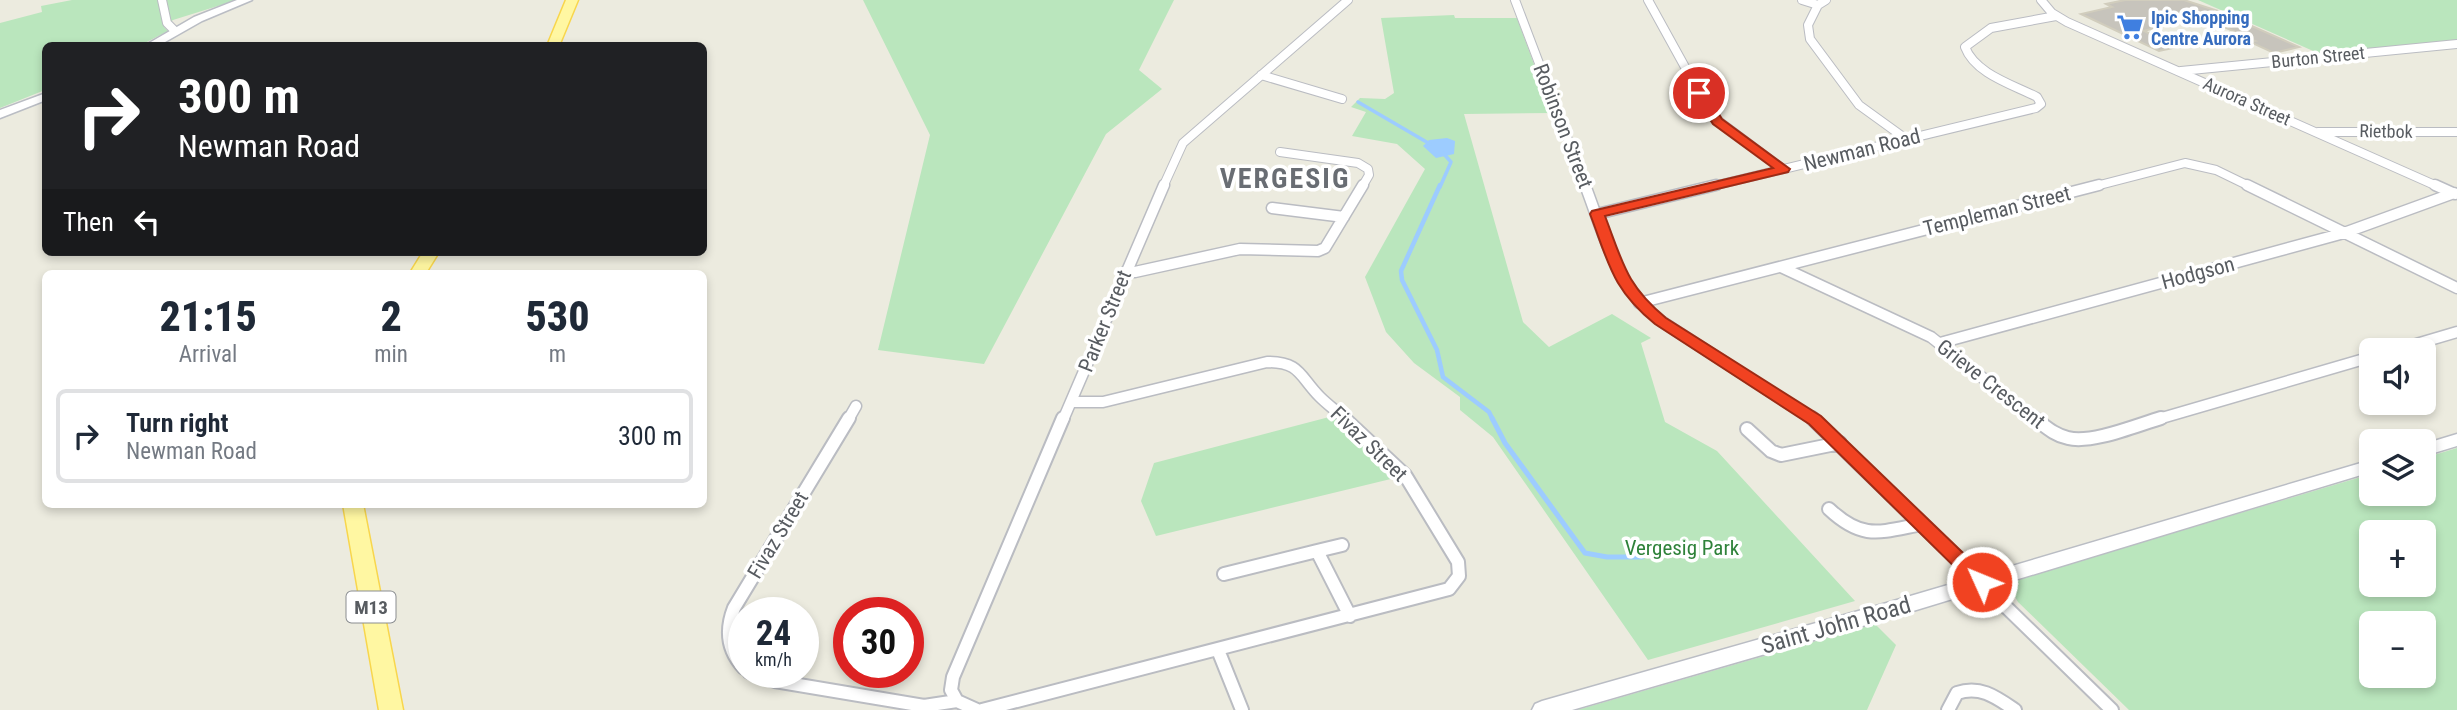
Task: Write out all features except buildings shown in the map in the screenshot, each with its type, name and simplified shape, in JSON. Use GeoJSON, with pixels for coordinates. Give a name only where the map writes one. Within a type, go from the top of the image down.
{"type":"FeatureCollection","features":[{"type":"Feature","properties":{"kind":"main road"},"geometry":{"type":"LineString","coordinates":[[156,42],[247,0]]}},
{"type":"Feature","properties":{"kind":"main road"},"geometry":{"type":"LineString","coordinates":[[555,42],[572,0]]}},
{"type":"Feature","properties":{"kind":"main road"},"geometry":{"type":"LineString","coordinates":[[0,114],[42,98]]}},
{"type":"Feature","properties":{"kind":"main road"},"geometry":{"type":"LineString","coordinates":[[2436,446],[2457,440]]}},
{"type":"Feature","properties":{"kind":"main road","name":"Saint John Road"},"geometry":{"type":"LineString","coordinates":[[1542,710],[2359,470]]}},
{"type":"Feature","properties":{"kind":"main road","name":"M13"},"geometry":{"type":"LineString","coordinates":[[353,508],[391,710]]}},
{"type":"Feature","properties":{"kind":"street"},"geometry":{"type":"LineString","coordinates":[[162,0],[167,23],[175,31]]}},
{"type":"Feature","properties":{"kind":"street","name":"Parker Street"},"geometry":{"type":"LineString","coordinates":[[957,701],[951,690],[953,677],[1072,402],[1125,271],[1183,143],[1348,0]]}},
{"type":"Feature","properties":{"kind":"street","name":"Robinson Street"},"geometry":{"type":"LineString","coordinates":[[1515,0],[1619,275],[1639,303],[1674,330],[1802,409],[2112,710]]}},
{"type":"Feature","properties":{"kind":"street"},"geometry":{"type":"LineString","coordinates":[[1648,0],[1712,116],[1783,169]]}},
{"type":"Feature","properties":{"kind":"street"},"geometry":{"type":"LineString","coordinates":[[1802,0],[1822,3],[1808,25],[1810,39],[1864,110],[1906,139]]}},
{"type":"Feature","properties":{"kind":"street","name":"Aurora Street"},"geometry":{"type":"LineString","coordinates":[[2041,0],[2056,16],[2455,194]]}},
{"type":"Feature","properties":{"kind":"street","name":"Newman Road"},"geometry":{"type":"LineString","coordinates":[[1597,214],[2036,108],[2041,102],[2033,94],[1977,65],[1967,56],[1965,47],[1991,28],[2056,16]]}},
{"type":"Feature","properties":{"kind":"street","name":"Burton Street"},"geometry":{"type":"LineString","coordinates":[[2179,71],[2456,45]]}},
{"type":"Feature","properties":{"kind":"street"},"geometry":{"type":"LineString","coordinates":[[1261,75],[1342,99]]}},
{"type":"Feature","properties":{"kind":"street","name":"Rietbok"},"geometry":{"type":"LineString","coordinates":[[2316,132],[2457,132]]}},
{"type":"Feature","properties":{"kind":"street"},"geometry":{"type":"LineString","coordinates":[[1125,271],[1135,272],[1248,250],[1322,250],[1327,246],[1369,175],[1368,169],[1358,163],[1280,152]]}},
{"type":"Feature","properties":{"kind":"street","name":"Templeman Street"},"geometry":{"type":"LineString","coordinates":[[1639,303],[2185,163],[2211,168],[2344,233]]}},
{"type":"Feature","properties":{"kind":"street","name":"Hodgson"},"geometry":{"type":"LineString","coordinates":[[1940,343],[2344,233],[2455,194]]}},
{"type":"Feature","properties":{"kind":"street"},"geometry":{"type":"LineString","coordinates":[[1272,208],[1344,217]]}},
{"type":"Feature","properties":{"kind":"street"},"geometry":{"type":"LineString","coordinates":[[2344,233],[2457,288]]}},
{"type":"Feature","properties":{"kind":"street","name":"Grieve Crescent"},"geometry":{"type":"LineString","coordinates":[[1781,267],[1889,316],[1940,343],[2040,424],[2061,435],[2082,440],[2359,360]]}},
{"type":"Feature","properties":{"kind":"street"},"geometry":{"type":"LineString","coordinates":[[2436,338],[2457,332]]}},
{"type":"Feature","properties":{"kind":"street","name":"Fivaz Street"},"geometry":{"type":"LineString","coordinates":[[957,701],[966,708],[979,710],[1445,592],[1456,585],[1460,568],[1405,475],[1313,390],[1297,369],[1285,362],[1267,362],[1103,402],[1072,402]]}},
{"type":"Feature","properties":{"kind":"street","name":"Fivaz Street"},"geometry":{"type":"LineString","coordinates":[[742,597],[856,406]]}},
{"type":"Feature","properties":{"kind":"street"},"geometry":{"type":"LineString","coordinates":[[1747,429],[1771,451],[1781,455],[1840,443]]}},
{"type":"Feature","properties":{"kind":"street"},"geometry":{"type":"LineString","coordinates":[[1829,509],[1846,526],[1860,533],[1922,524]]}},
{"type":"Feature","properties":{"kind":"street"},"geometry":{"type":"LineString","coordinates":[[1224,574],[1342,545]]}},
{"type":"Feature","properties":{"kind":"street"},"geometry":{"type":"LineString","coordinates":[[1317,551],[1350,616]]}},
{"type":"Feature","properties":{"kind":"street"},"geometry":{"type":"LineString","coordinates":[[1218,650],[1242,710]]}},
{"type":"Feature","properties":{"kind":"street"},"geometry":{"type":"LineString","coordinates":[[817,688],[924,706],[957,701]]}},
{"type":"Feature","properties":{"kind":"street"},"geometry":{"type":"LineString","coordinates":[[1948,710],[1957,693],[1969,689],[1992,694],[2015,710]]}},
{"type":"Feature","properties":{"kind":"green space"},"geometry":{"type":"Polygon","coordinates":[[[72,0],[237,0],[173,20],[164,27],[168,31],[147,42],[42,42],[42,91],[0,108],[0,23],[42,12],[41,6],[72,0]]]}},
{"type":"Feature","properties":{"kind":"green space"},"geometry":{"type":"Polygon","coordinates":[[[863,0],[1174,0],[1139,70],[1162,89],[1106,134],[984,364],[878,350],[930,135],[863,0]]]}},
{"type":"Feature","properties":{"kind":"green space"},"geometry":{"type":"Polygon","coordinates":[[[2198,0],[2457,0],[2457,41],[2320,54],[2198,0]]]}},
{"type":"Feature","properties":{"kind":"green space","name":"Vergesig Park"},"geometry":{"type":"Polygon","coordinates":[[[1454,15],[1455,18],[1517,18],[1552,113],[1464,114],[1523,322],[1549,347],[1612,314],[1651,338],[1641,343],[1665,422],[1717,451],[1855,601],[1648,660],[1493,437],[1460,410],[1460,397],[1414,363],[1386,332],[1365,277],[1425,169],[1397,144],[1352,136],[1366,112],[1351,107],[1360,98],[1385,99],[1394,93],[1381,18],[1454,15]]]}},
{"type":"Feature","properties":{"kind":"green space"},"geometry":{"type":"Polygon","coordinates":[[[1333,416],[1399,477],[1156,536],[1141,501],[1154,463],[1333,416]]]}},
{"type":"Feature","properties":{"kind":"green space"},"geometry":{"type":"Polygon","coordinates":[[[2457,448],[2457,710],[2129,710],[2018,602],[2012,592],[2019,584],[2015,580],[2359,478],[2359,506],[2436,506],[2436,454],[2457,448]]]}},
{"type":"Feature","properties":{"kind":"green space"},"geometry":{"type":"Polygon","coordinates":[[[1875,624],[1896,645],[1867,710],[1577,710],[1875,624]]]}},
{"type":"Feature","properties":{"kind":"water"},"geometry":{"type":"Polygon","coordinates":[[[1447,138],[1455,141],[1454,154],[1436,158],[1423,146],[1429,140],[1447,138]]]}},
{"type":"Feature","properties":{"kind":"waterway"},"geometry":{"type":"LineString","coordinates":[[1358,102],[1430,144]]}},
{"type":"Feature","properties":{"kind":"waterway"},"geometry":{"type":"LineString","coordinates":[[1440,187],[1451,162],[1443,153]]}},
{"type":"Feature","properties":{"kind":"waterway"},"geometry":{"type":"LineString","coordinates":[[1440,185],[1401,271],[1402,280],[1437,350],[1443,377],[1489,412],[1492,418]]}},
{"type":"Feature","properties":{"kind":"waterway"},"geometry":{"type":"LineString","coordinates":[[1492,418],[1505,443],[1585,553],[1607,557],[1642,557]]}},
{"type":"Feature","properties":{"kind":"place","name":"Ipic Shopping Centre Aurora"},"geometry":{"type":"Point","coordinates":[2130,27]}},
{"type":"Feature","properties":{"kind":"district","name":"VERGESIG"},"geometry":{"type":"Point","coordinates":[1285,178]}},
{"type":"Feature","properties":{"kind":"route"},"geometry":{"type":"LineString","coordinates":[[1699,93],[1717,122],[1783,169],[1597,214],[1623,283],[1639,303],[1661,321],[1795,404],[1815,420],[1982,582]]}}]}
